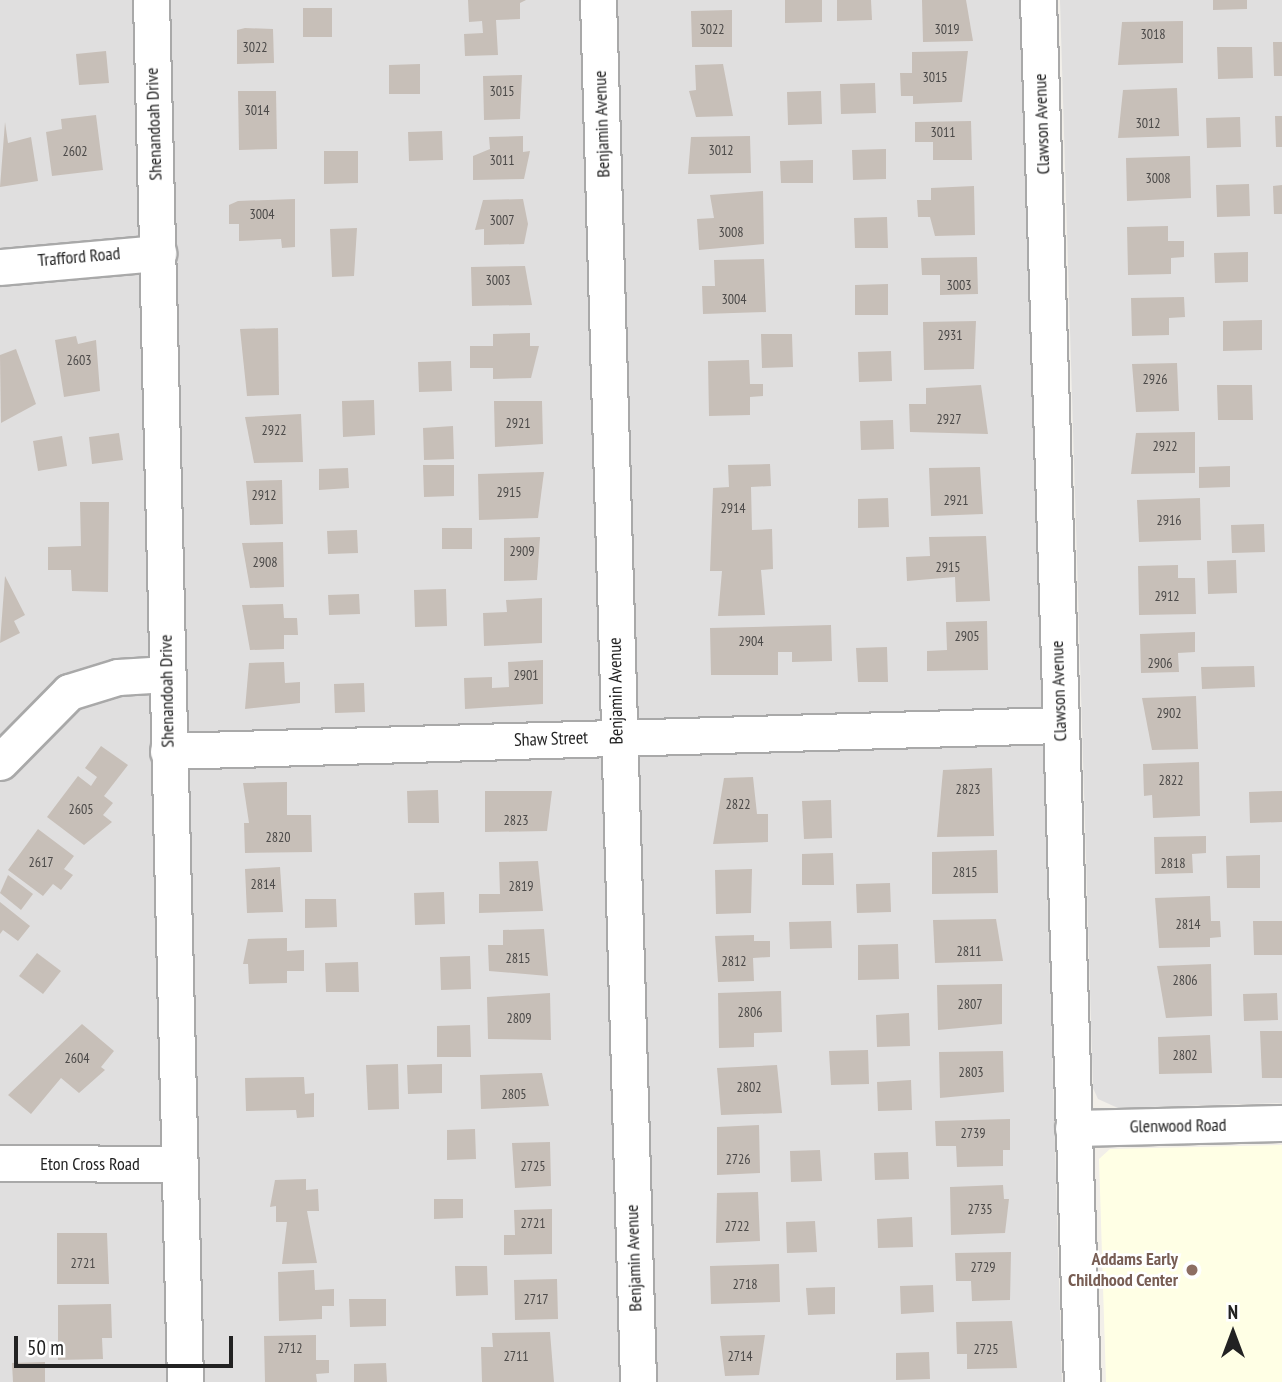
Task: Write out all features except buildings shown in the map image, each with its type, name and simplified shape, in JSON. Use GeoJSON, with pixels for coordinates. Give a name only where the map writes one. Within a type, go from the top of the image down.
{"type":"FeatureCollection","features":[{"type":"Feature","properties":{"kind":"street","name":"Shenandoah Drive"},"geometry":{"type":"LineString","coordinates":[[151,0],[185,1382]]}},
{"type":"Feature","properties":{"kind":"street","name":"Benjamin Avenue"},"geometry":{"type":"LineString","coordinates":[[598,0],[617,737],[638,1382]]}},
{"type":"Feature","properties":{"kind":"street","name":"Clawson Avenue"},"geometry":{"type":"LineString","coordinates":[[1038,0],[1082,1382]]}},
{"type":"Feature","properties":{"kind":"street","name":"Trafford Road"},"geometry":{"type":"LineString","coordinates":[[0,267],[158,253]]}},
{"type":"Feature","properties":{"kind":"street"},"geometry":{"type":"LineString","coordinates":[[0,762],[25,729],[69,692],[118,677],[167,674]]}},
{"type":"Feature","properties":{"kind":"street","name":"Shaw Street"},"geometry":{"type":"LineString","coordinates":[[168,751],[1060,725]]}},
{"type":"Feature","properties":{"kind":"street","name":"Glenwood Road"},"geometry":{"type":"LineString","coordinates":[[1073,1129],[1282,1123]]}},
{"type":"Feature","properties":{"kind":"street","name":"Eton Cross Road"},"geometry":{"type":"LineString","coordinates":[[0,1163],[179,1164]]}},
{"type":"Feature","properties":{"kind":"shaded area"},"geometry":{"type":"Polygon","coordinates":[[[0,0],[1021,0],[1062,1382],[0,1382],[0,0]]]}},
{"type":"Feature","properties":{"kind":"shaded area"},"geometry":{"type":"Polygon","coordinates":[[[1060,0],[1282,0],[1282,1103],[1118,1108],[1098,1099],[1093,1088],[1060,0]]]}},
{"type":"Feature","properties":{"kind":"shaded area","name":"Addams Early Childhood Center"},"geometry":{"type":"Polygon","coordinates":[[[1282,1145],[1282,1382],[1106,1382],[1099,1159],[1110,1149],[1282,1145]]]}},
{"type":"Feature","properties":{"kind":"place","name":"Addams Early Childhood Center"},"geometry":{"type":"Point","coordinates":[1192,1270]}}]}
